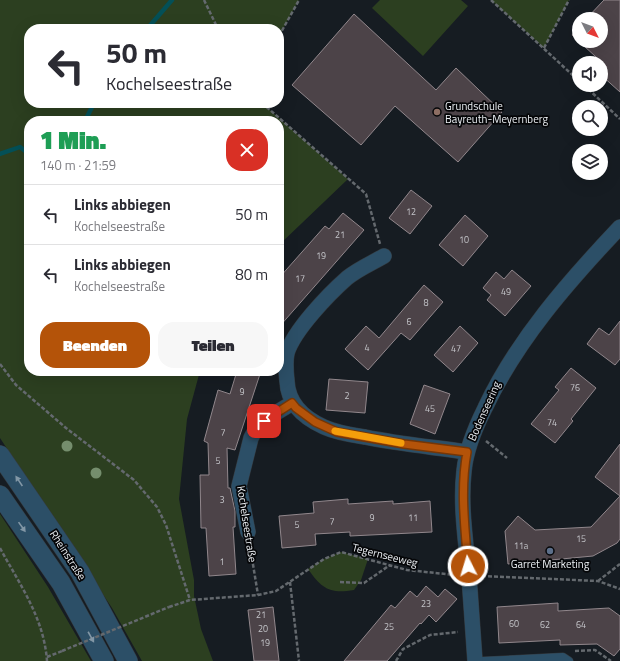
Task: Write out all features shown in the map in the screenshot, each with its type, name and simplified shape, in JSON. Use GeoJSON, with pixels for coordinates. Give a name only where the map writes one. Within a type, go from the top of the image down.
{"type":"FeatureCollection","features":[{"type":"Feature","properties":{"kind":"street","name":"Bodenseering"},"geometry":{"type":"LineString","coordinates":[[475,661],[463,513],[464,471],[467,452],[474,431],[498,380],[516,351],[578,272],[620,227]]}},
{"type":"Feature","properties":{"kind":"street"},"geometry":{"type":"LineString","coordinates":[[384,256],[348,277],[316,310],[292,343],[287,355],[286,368],[287,387],[292,403],[296,408],[315,422],[337,432],[404,444],[467,452]]}},
{"type":"Feature","properties":{"kind":"street","name":"Kochelseestraße"},"geometry":{"type":"LineString","coordinates":[[248,532],[239,486],[251,438],[254,431],[264,421],[292,403]]}},
{"type":"Feature","properties":{"kind":"street","name":"Rheinstraße"},"geometry":{"type":"LineString","coordinates":[[0,454],[80,572],[128,661]]}},
{"type":"Feature","properties":{"kind":"street","name":"Rheinstraße"},"geometry":{"type":"LineString","coordinates":[[0,495],[61,583],[104,661]]}},
{"type":"Feature","properties":{"kind":"lane"},"geometry":{"type":"LineString","coordinates":[[483,661],[563,657],[569,661]]}},
{"type":"Feature","properties":{"kind":"path"},"geometry":{"type":"LineString","coordinates":[[204,0],[216,24]]}},
{"type":"Feature","properties":{"kind":"path"},"geometry":{"type":"LineString","coordinates":[[284,27],[299,0]]}},
{"type":"Feature","properties":{"kind":"path"},"geometry":{"type":"LineString","coordinates":[[491,0],[572,74]]}},
{"type":"Feature","properties":{"kind":"path"},"geometry":{"type":"LineString","coordinates":[[544,48],[568,0]]}},
{"type":"Feature","properties":{"kind":"path"},"geometry":{"type":"LineString","coordinates":[[591,92],[620,119]]}},
{"type":"Feature","properties":{"kind":"path"},"geometry":{"type":"LineString","coordinates":[[268,108],[277,116]]}},
{"type":"Feature","properties":{"kind":"path"},"geometry":{"type":"LineString","coordinates":[[284,122],[366,194],[384,256]]}},
{"type":"Feature","properties":{"kind":"path"},"geometry":{"type":"LineString","coordinates":[[0,364],[16,385],[66,428],[134,480],[157,507],[166,525],[190,600]]}},
{"type":"Feature","properties":{"kind":"path"},"geometry":{"type":"LineString","coordinates":[[474,431],[507,458]]}},
{"type":"Feature","properties":{"kind":"path","name":"Kochelseestraße"},"geometry":{"type":"LineString","coordinates":[[248,532],[258,595]]}},
{"type":"Feature","properties":{"kind":"path"},"geometry":{"type":"LineString","coordinates":[[0,548],[37,616],[42,632],[47,659]]}},
{"type":"Feature","properties":{"kind":"path","name":"Tegernseeweg"},"geometry":{"type":"LineString","coordinates":[[47,659],[62,650],[169,606],[190,600],[258,595],[276,591],[324,559],[341,552],[407,570],[469,576],[598,581],[620,589]]}},
{"type":"Feature","properties":{"kind":"path"},"geometry":{"type":"LineString","coordinates":[[598,581],[620,564]]}},
{"type":"Feature","properties":{"kind":"path"},"geometry":{"type":"LineString","coordinates":[[340,582],[364,583],[390,565]]}},
{"type":"Feature","properties":{"kind":"path"},"geometry":{"type":"LineString","coordinates":[[290,582],[299,661]]}},
{"type":"Feature","properties":{"kind":"path"},"geometry":{"type":"LineString","coordinates":[[396,661],[403,649],[430,635],[473,631]]}},
{"type":"Feature","properties":{"kind":"path"},"geometry":{"type":"LineString","coordinates":[[575,651],[595,650],[611,661]]}},
{"type":"Feature","properties":{"kind":"green space"},"geometry":{"type":"Polygon","coordinates":[[[0,0],[299,0],[284,27],[284,24],[24,24],[24,108],[268,108],[277,116],[24,116],[24,376],[199,376],[187,419],[179,499],[194,580],[194,596],[201,629],[213,661],[142,661],[112,608],[0,438],[0,0]]]}},
{"type":"Feature","properties":{"kind":"green space"},"geometry":{"type":"Polygon","coordinates":[[[380,0],[461,0],[468,6],[423,56],[372,8],[380,0]]]}},
{"type":"Feature","properties":{"kind":"green space"},"geometry":{"type":"Polygon","coordinates":[[[491,0],[569,0],[544,48],[491,0]]]}},
{"type":"Feature","properties":{"kind":"green space"},"geometry":{"type":"Polygon","coordinates":[[[284,122],[348,179],[284,240],[284,122]]]}},
{"type":"Feature","properties":{"kind":"green space"},"geometry":{"type":"Polygon","coordinates":[[[0,514],[48,587],[91,661],[0,661],[0,514]]]}},
{"type":"Feature","properties":{"kind":"green space"},"geometry":{"type":"Polygon","coordinates":[[[341,552],[368,559],[361,580],[354,590],[339,591],[327,588],[318,581],[308,569],[324,559],[341,552]]]}},
{"type":"Feature","properties":{"kind":"building"},"geometry":{"type":"Polygon","coordinates":[[[604,0],[620,0],[620,92],[608,81],[608,56],[595,56],[586,48],[608,48],[608,12],[593,12],[604,0]]]}},
{"type":"Feature","properties":{"kind":"building"},"geometry":{"type":"Polygon","coordinates":[[[354,14],[436,90],[456,68],[502,112],[458,162],[395,106],[361,145],[292,85],[354,14]]]}},
{"type":"Feature","properties":{"kind":"building"},"geometry":{"type":"Polygon","coordinates":[[[411,190],[432,206],[410,234],[389,218],[411,190]]]}},
{"type":"Feature","properties":{"kind":"building"},"geometry":{"type":"Polygon","coordinates":[[[343,213],[364,230],[284,321],[284,272],[325,226],[329,229],[343,213]]]}},
{"type":"Feature","properties":{"kind":"building"},"geometry":{"type":"Polygon","coordinates":[[[465,215],[488,236],[463,266],[439,245],[465,215]]]}},
{"type":"Feature","properties":{"kind":"building"},"geometry":{"type":"Polygon","coordinates":[[[512,270],[531,286],[505,316],[487,300],[491,295],[483,288],[496,272],[504,279],[512,270]]]}},
{"type":"Feature","properties":{"kind":"building"},"geometry":{"type":"Polygon","coordinates":[[[424,285],[443,302],[410,340],[401,333],[368,370],[345,349],[366,326],[379,338],[424,285]]]}},
{"type":"Feature","properties":{"kind":"building"},"geometry":{"type":"Polygon","coordinates":[[[620,321],[620,359],[615,365],[587,344],[599,328],[609,335],[620,321]]]}},
{"type":"Feature","properties":{"kind":"building"},"geometry":{"type":"Polygon","coordinates":[[[460,326],[478,343],[453,372],[434,355],[460,326]]]}},
{"type":"Feature","properties":{"kind":"building"},"geometry":{"type":"Polygon","coordinates":[[[571,368],[596,388],[571,419],[573,421],[555,443],[531,424],[559,390],[555,387],[571,368]]]}},
{"type":"Feature","properties":{"kind":"building"},"geometry":{"type":"Polygon","coordinates":[[[235,376],[259,376],[235,450],[227,448],[228,488],[230,488],[235,511],[235,527],[233,527],[236,574],[209,576],[206,528],[201,528],[200,475],[209,475],[208,443],[204,441],[218,390],[230,394],[235,376]]]}},
{"type":"Feature","properties":{"kind":"building"},"geometry":{"type":"Polygon","coordinates":[[[329,379],[368,382],[365,413],[326,410],[329,379]]]}},
{"type":"Feature","properties":{"kind":"building"},"geometry":{"type":"Polygon","coordinates":[[[424,385],[450,394],[435,434],[410,424],[424,385]]]}},
{"type":"Feature","properties":{"kind":"building"},"geometry":{"type":"Polygon","coordinates":[[[620,444],[620,496],[595,477],[620,444]]]}},
{"type":"Feature","properties":{"kind":"building"},"geometry":{"type":"Polygon","coordinates":[[[620,496],[620,539],[617,543],[593,556],[508,564],[505,531],[518,516],[535,530],[591,527],[620,496]]]}},
{"type":"Feature","properties":{"kind":"building"},"geometry":{"type":"Polygon","coordinates":[[[348,499],[348,504],[393,501],[393,504],[430,501],[432,532],[350,536],[350,532],[315,534],[316,545],[282,548],[279,516],[314,513],[313,502],[348,499]]]}},
{"type":"Feature","properties":{"kind":"building"},"geometry":{"type":"Polygon","coordinates":[[[426,586],[438,597],[445,589],[457,599],[436,622],[429,615],[421,624],[420,623],[387,661],[344,661],[391,605],[395,608],[410,591],[417,597],[426,586]]]}},
{"type":"Feature","properties":{"kind":"building"},"geometry":{"type":"Polygon","coordinates":[[[558,603],[558,611],[609,608],[620,616],[620,649],[614,656],[597,644],[560,645],[560,640],[499,643],[497,607],[558,603]]]}},
{"type":"Feature","properties":{"kind":"building"},"geometry":{"type":"Polygon","coordinates":[[[273,607],[279,661],[254,661],[248,610],[273,607]]]}},
{"type":"Feature","properties":{"kind":"waterway"},"geometry":{"type":"LineString","coordinates":[[151,24],[172,0]]}},
{"type":"Feature","properties":{"kind":"waterway"},"geometry":{"type":"LineString","coordinates":[[88,116],[92,108]]}},
{"type":"Feature","properties":{"kind":"waterway"},"geometry":{"type":"LineString","coordinates":[[0,154],[20,147],[24,150]]}},
{"type":"Feature","properties":{"kind":"slow traffic"},"geometry":{"type":"LineString","coordinates":[[335,431],[401,443]]}},
{"type":"Feature","properties":{"kind":"place","name":"Grundschule Bayreuth-Meyernberg"},"geometry":{"type":"Point","coordinates":[437,112]}},
{"type":"Feature","properties":{"kind":"place","name":"Garret Marketing"},"geometry":{"type":"Point","coordinates":[550,551]}},
{"type":"Feature","properties":{"kind":"route"},"geometry":{"type":"LineString","coordinates":[[264,421],[292,403],[303,414],[315,422],[325,428],[337,432],[404,444],[467,452],[464,471],[463,513],[468,566]]}}]}
